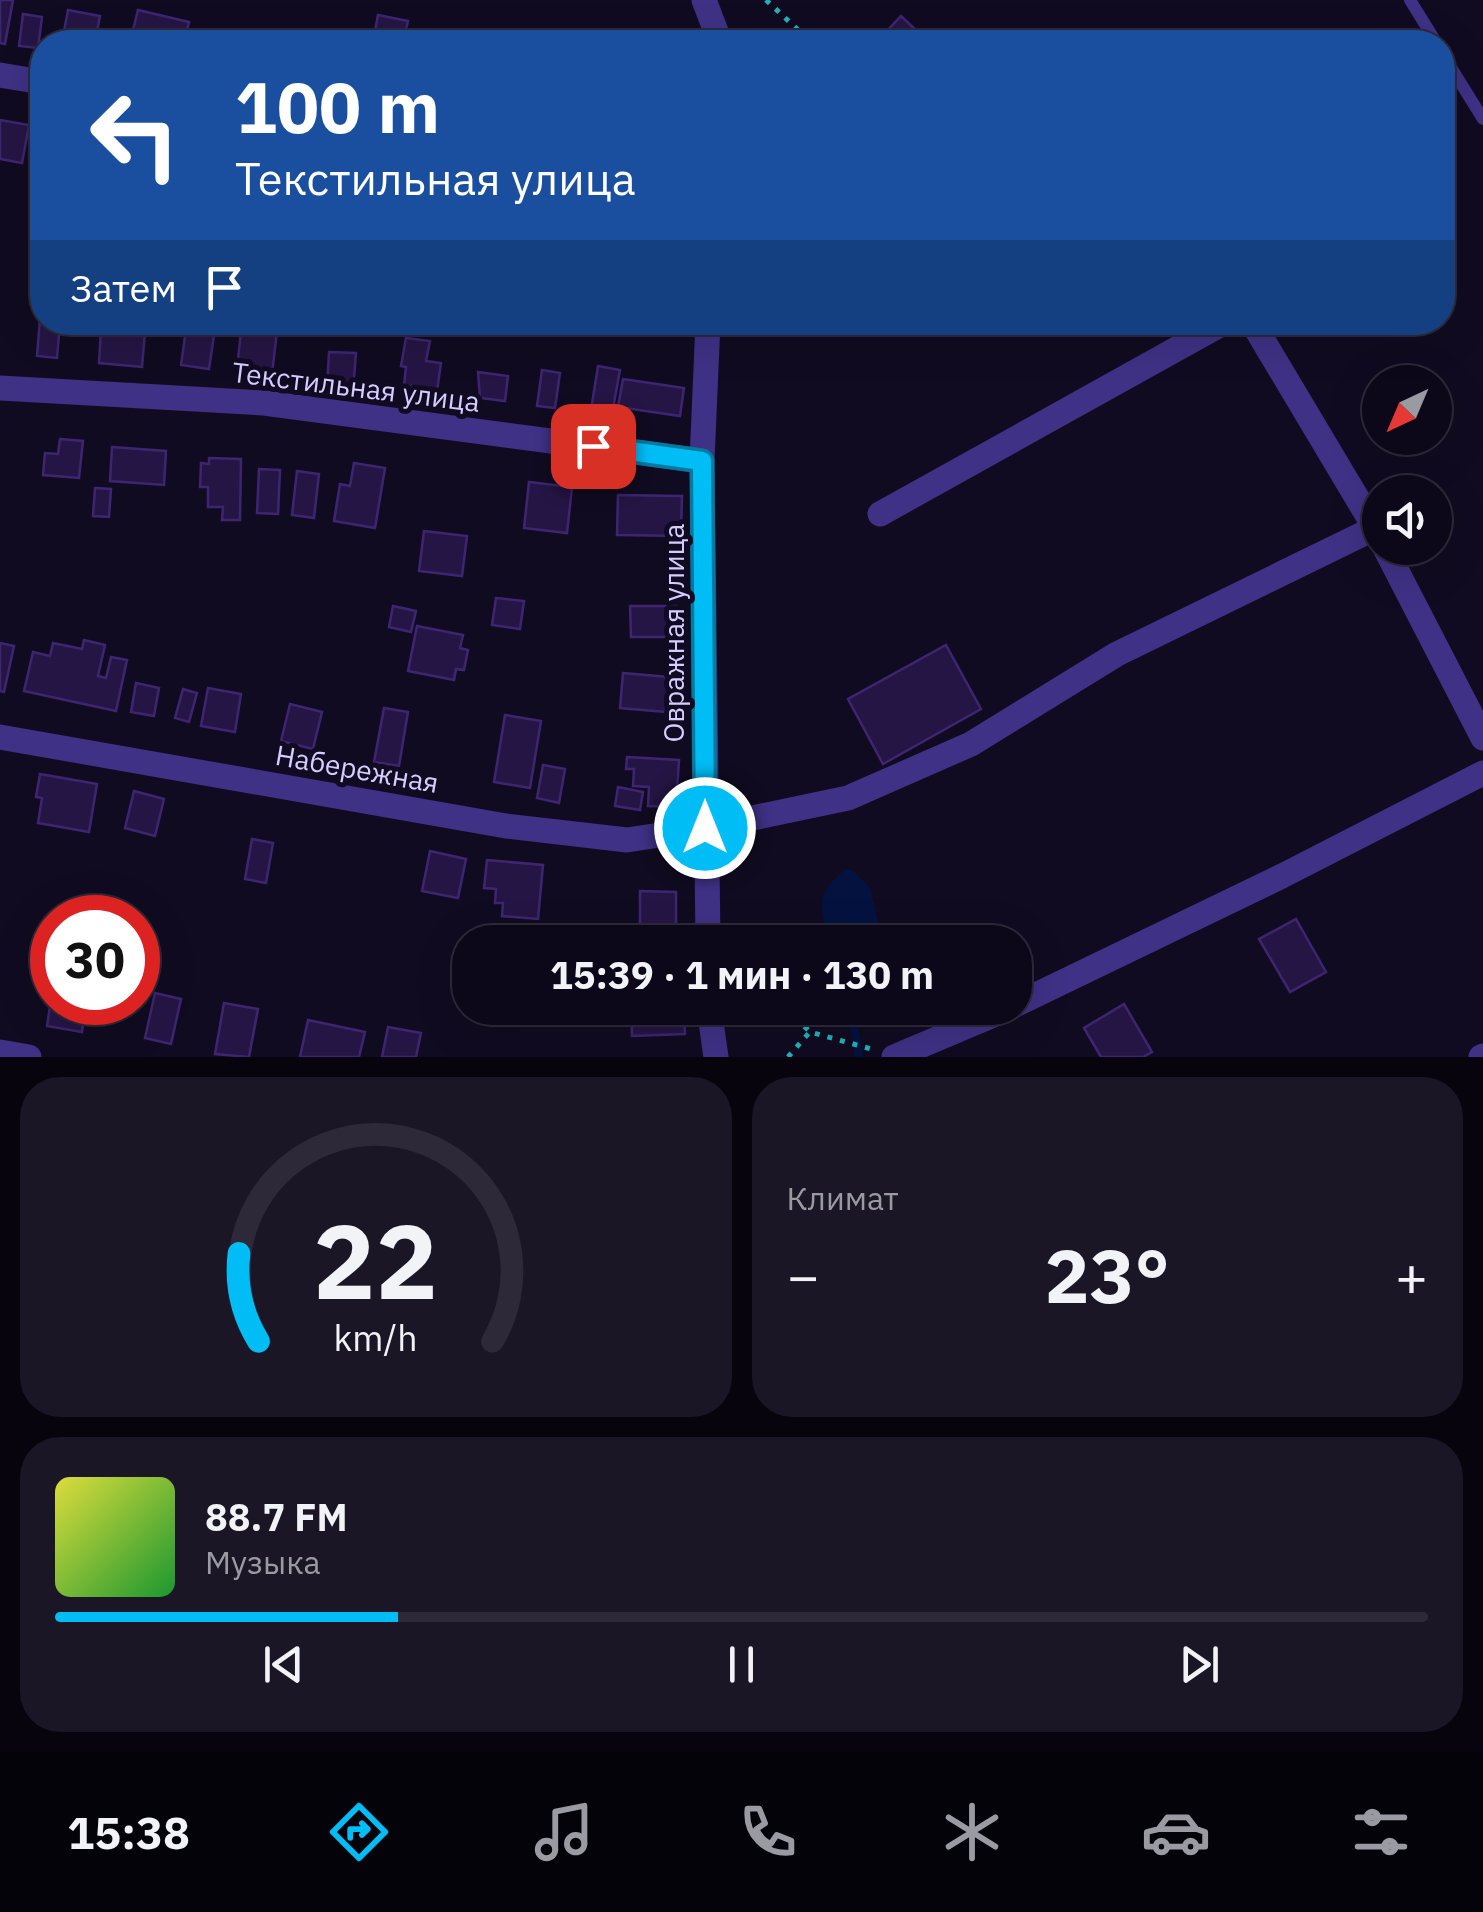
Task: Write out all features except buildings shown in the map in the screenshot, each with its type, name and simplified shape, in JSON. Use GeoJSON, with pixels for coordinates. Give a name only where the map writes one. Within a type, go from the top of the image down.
{"type":"FeatureCollection","features":[{"type":"Feature","properties":{"kind":"street"},"geometry":{"type":"LineString","coordinates":[[704,0],[715,30]]}},
{"type":"Feature","properties":{"kind":"street"},"geometry":{"type":"LineString","coordinates":[[0,75],[30,80]]}},
{"type":"Feature","properties":{"kind":"street","name":"Овражная улица"},"geometry":{"type":"LineString","coordinates":[[707,335],[702,461],[708,925]]}},
{"type":"Feature","properties":{"kind":"street"},"geometry":{"type":"LineString","coordinates":[[880,514],[1201,335]]}},
{"type":"Feature","properties":{"kind":"street"},"geometry":{"type":"LineString","coordinates":[[1260,335],[1362,508]]}},
{"type":"Feature","properties":{"kind":"street","name":"Текстильная улица"},"geometry":{"type":"LineString","coordinates":[[0,388],[264,403],[702,461]]}},
{"type":"Feature","properties":{"kind":"street","name":"Набережная"},"geometry":{"type":"LineString","coordinates":[[0,737],[506,826],[627,840],[848,798],[971,744],[1117,654],[1362,546]]}},
{"type":"Feature","properties":{"kind":"street"},"geometry":{"type":"LineString","coordinates":[[1394,565],[1483,738]]}},
{"type":"Feature","properties":{"kind":"street"},"geometry":{"type":"LineString","coordinates":[[1032,996],[1483,774]]}},
{"type":"Feature","properties":{"kind":"street"},"geometry":{"type":"LineString","coordinates":[[711,1025],[716,1057]]}},
{"type":"Feature","properties":{"kind":"street"},"geometry":{"type":"LineString","coordinates":[[894,1057],[968,1025]]}},
{"type":"Feature","properties":{"kind":"street"},"geometry":{"type":"LineString","coordinates":[[0,1052],[29,1057]]}},
{"type":"Feature","properties":{"kind":"lane"},"geometry":{"type":"LineString","coordinates":[[1410,0],[1429,30]]}},
{"type":"Feature","properties":{"kind":"lane"},"geometry":{"type":"LineString","coordinates":[[1455,74],[1483,120]]}},
{"type":"Feature","properties":{"kind":"path"},"geometry":{"type":"LineString","coordinates":[[766,0],[798,30]]}},
{"type":"Feature","properties":{"kind":"path"},"geometry":{"type":"LineString","coordinates":[[803,1025],[810,1032],[894,1057]]}},
{"type":"Feature","properties":{"kind":"path"},"geometry":{"type":"LineString","coordinates":[[788,1057],[810,1032]]}},
{"type":"Feature","properties":{"kind":"shaded area"},"geometry":{"type":"Polygon","coordinates":[[[846,869],[852,870],[870,888],[879,925],[825,925],[822,902],[846,869]]]}},
{"type":"Feature","properties":{"kind":"waterway"},"geometry":{"type":"LineString","coordinates":[[854,1025],[859,1057]]}},
{"type":"Feature","properties":{"kind":"route"},"geometry":{"type":"LineString","coordinates":[[593,446],[702,461],[705,828]]}}]}
